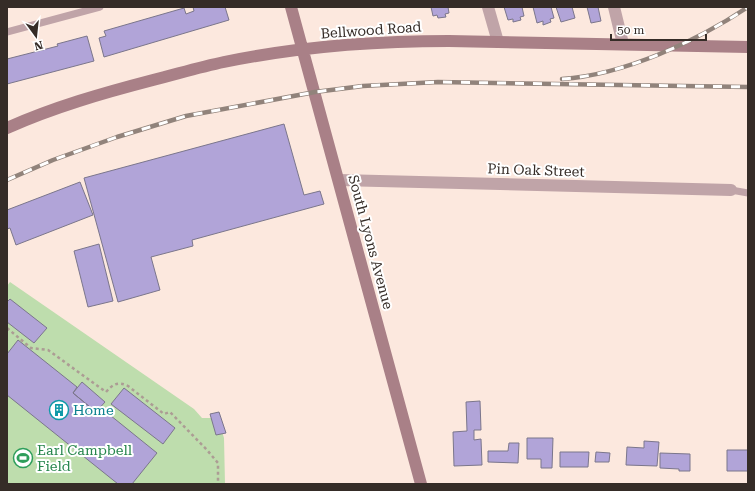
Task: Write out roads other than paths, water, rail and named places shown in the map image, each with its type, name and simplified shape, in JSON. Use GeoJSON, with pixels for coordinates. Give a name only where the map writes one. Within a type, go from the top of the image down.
{"type":"FeatureCollection","features":[{"type":"Feature","properties":{"kind":"street","name":"South Lyons Avenue"},"geometry":{"type":"LineString","coordinates":[[292,7],[422,484]]}},
{"type":"Feature","properties":{"kind":"street"},"geometry":{"type":"LineString","coordinates":[[488,7],[498,42]]}},
{"type":"Feature","properties":{"kind":"street"},"geometry":{"type":"LineString","coordinates":[[614,7],[623,44]]}},
{"type":"Feature","properties":{"kind":"street","name":"Bellwood Road"},"geometry":{"type":"LineString","coordinates":[[7,128],[39,114],[111,91],[224,62],[304,50],[415,41],[748,47]]}},
{"type":"Feature","properties":{"kind":"street","name":"Pin Oak Street"},"geometry":{"type":"LineString","coordinates":[[339,180],[731,190]]}},
{"type":"Feature","properties":{"kind":"lane"},"geometry":{"type":"LineString","coordinates":[[7,32],[100,7]]}},
{"type":"Feature","properties":{"kind":"lane"},"geometry":{"type":"LineString","coordinates":[[731,190],[748,193]]}},
{"type":"Feature","properties":{"kind":"railway"},"geometry":{"type":"LineString","coordinates":[[562,79],[610,71],[659,54],[706,32],[748,7]]}},
{"type":"Feature","properties":{"kind":"railway"},"geometry":{"type":"LineString","coordinates":[[7,180],[53,160],[117,137],[186,116],[315,92],[363,86],[438,82],[748,87]]}},
{"type":"Feature","properties":{"kind":"place","name":"Home"},"geometry":{"type":"Point","coordinates":[59,410]}},
{"type":"Feature","properties":{"kind":"place","name":"Earl Campbell Field"},"geometry":{"type":"Point","coordinates":[23,458]}}]}
